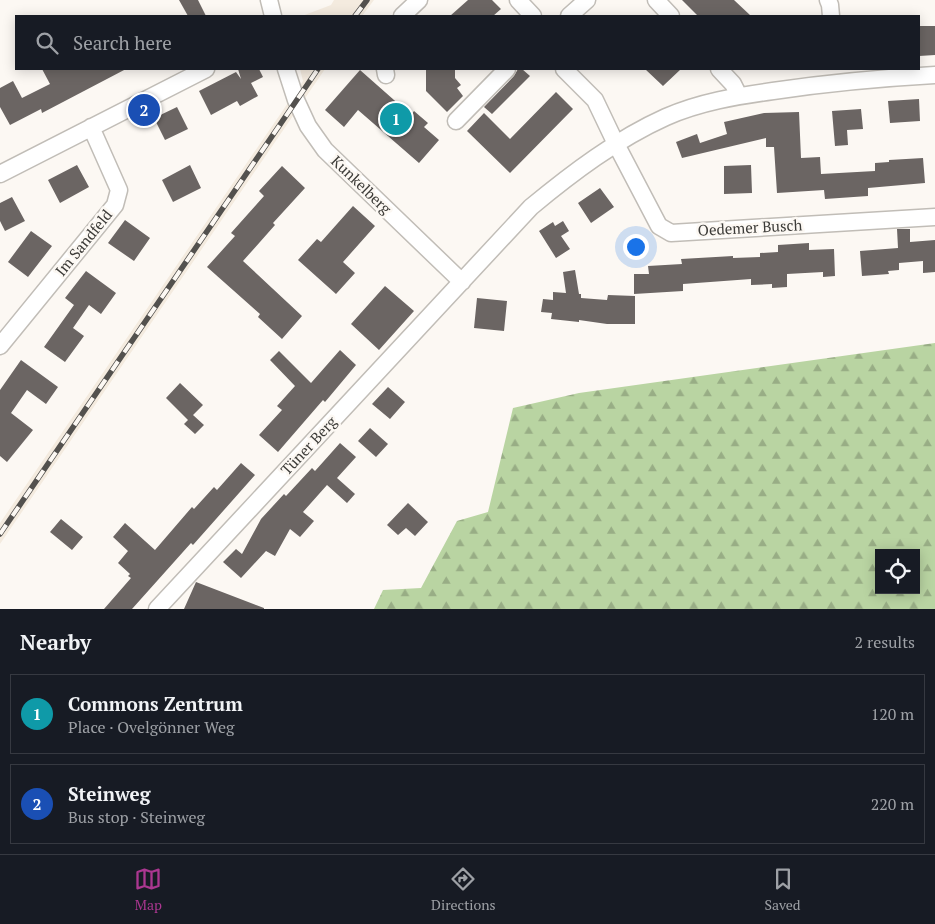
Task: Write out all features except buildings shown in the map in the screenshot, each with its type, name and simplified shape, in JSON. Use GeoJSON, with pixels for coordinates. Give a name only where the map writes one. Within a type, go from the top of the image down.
{"type":"FeatureCollection","features":[{"type":"Feature","properties":{"kind":"street"},"geometry":{"type":"LineString","coordinates":[[269,0],[273,15]]}},
{"type":"Feature","properties":{"kind":"street"},"geometry":{"type":"LineString","coordinates":[[403,15],[419,0]]}},
{"type":"Feature","properties":{"kind":"street"},"geometry":{"type":"LineString","coordinates":[[518,0],[532,15]]}},
{"type":"Feature","properties":{"kind":"street"},"geometry":{"type":"LineString","coordinates":[[571,15],[587,0]]}},
{"type":"Feature","properties":{"kind":"street"},"geometry":{"type":"LineString","coordinates":[[656,0],[670,15]]}},
{"type":"Feature","properties":{"kind":"street"},"geometry":{"type":"LineString","coordinates":[[828,0],[831,15]]}},
{"type":"Feature","properties":{"kind":"street"},"geometry":{"type":"LineString","coordinates":[[0,174],[204,70]]}},
{"type":"Feature","properties":{"kind":"street","name":"Kunkelberg"},"geometry":{"type":"LineString","coordinates":[[286,70],[296,100],[308,126],[325,150],[462,282]]}},
{"type":"Feature","properties":{"kind":"street"},"geometry":{"type":"LineString","coordinates":[[456,121],[506,70]]}},
{"type":"Feature","properties":{"kind":"street","name":"Oedemer Busch"},"geometry":{"type":"LineString","coordinates":[[565,70],[595,100],[659,226],[671,233],[935,217]]}},
{"type":"Feature","properties":{"kind":"street"},"geometry":{"type":"LineString","coordinates":[[720,70],[733,84],[738,96]]}},
{"type":"Feature","properties":{"kind":"street","name":"Tüner Berg"},"geometry":{"type":"LineString","coordinates":[[157,609],[531,207],[567,177],[616,144],[666,117],[702,104],[836,75],[935,75]]}},
{"type":"Feature","properties":{"kind":"street","name":"Im Sandfeld"},"geometry":{"type":"LineString","coordinates":[[0,346],[115,206],[119,190],[91,127]]}},
{"type":"Feature","properties":{"kind":"shaded area"},"geometry":{"type":"Polygon","coordinates":[[[334,0],[374,0],[363,15],[305,15],[331,5],[334,0]]]}},
{"type":"Feature","properties":{"kind":"shaded area"},"geometry":{"type":"Polygon","coordinates":[[[300,70],[324,70],[0,544],[0,523],[303,81],[300,70]]]}},
{"type":"Feature","properties":{"kind":"green space"},"geometry":{"type":"Polygon","coordinates":[[[935,343],[935,609],[374,609],[383,590],[421,588],[457,521],[488,512],[513,408],[579,393],[935,343]]]}},
{"type":"Feature","properties":{"kind":"railway"},"geometry":{"type":"LineString","coordinates":[[356,15],[367,0]]}},
{"type":"Feature","properties":{"kind":"railway"},"geometry":{"type":"LineString","coordinates":[[0,534],[317,70]]}},
{"type":"Feature","properties":{"kind":"place","name":"Steinweg"},"geometry":{"type":"Point","coordinates":[144,110]}},
{"type":"Feature","properties":{"kind":"place","name":"Commons Zentrum"},"geometry":{"type":"Point","coordinates":[396,119]}}]}
